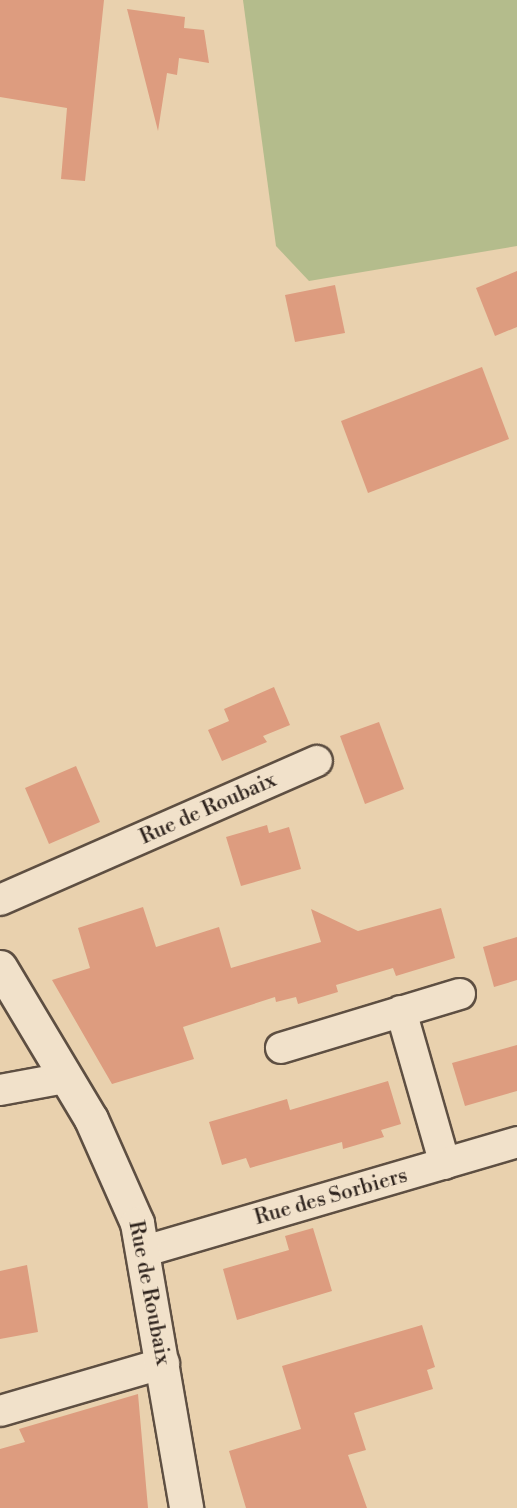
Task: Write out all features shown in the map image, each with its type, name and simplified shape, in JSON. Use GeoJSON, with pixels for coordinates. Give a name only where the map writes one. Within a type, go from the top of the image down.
{"type":"FeatureCollection","features":[{"type":"Feature","properties":{"kind":"main road","name":"Rue de Roubaix"},"geometry":{"type":"LineString","coordinates":[[0,968],[110,1155],[145,1251],[186,1508]]}},
{"type":"Feature","properties":{"kind":"street","name":"Rue de Roubaix"},"geometry":{"type":"LineString","coordinates":[[0,900],[317,761]]}},
{"type":"Feature","properties":{"kind":"street"},"geometry":{"type":"LineString","coordinates":[[281,1048],[460,994]]}},
{"type":"Feature","properties":{"kind":"street"},"geometry":{"type":"LineString","coordinates":[[401,1011],[445,1164]]}},
{"type":"Feature","properties":{"kind":"street"},"geometry":{"type":"LineString","coordinates":[[0,1090],[65,1078]]}},
{"type":"Feature","properties":{"kind":"street","name":"Rue des Sorbiers"},"geometry":{"type":"LineString","coordinates":[[145,1251],[517,1142]]}},
{"type":"Feature","properties":{"kind":"street"},"geometry":{"type":"LineString","coordinates":[[0,1411],[164,1363]]}},
{"type":"Feature","properties":{"kind":"green space"},"geometry":{"type":"Polygon","coordinates":[[[243,0],[517,0],[517,246],[309,281],[276,246],[243,0]]]}},
{"type":"Feature","properties":{"kind":"building"},"geometry":{"type":"Polygon","coordinates":[[[0,0],[104,0],[85,181],[61,179],[67,108],[0,97],[0,0]]]}},
{"type":"Feature","properties":{"kind":"building"},"geometry":{"type":"Polygon","coordinates":[[[127,9],[185,17],[184,28],[204,30],[209,63],[179,58],[177,75],[167,73],[158,131],[127,9]]]}},
{"type":"Feature","properties":{"kind":"building"},"geometry":{"type":"Polygon","coordinates":[[[517,271],[517,327],[495,336],[476,288],[517,271]]]}},
{"type":"Feature","properties":{"kind":"building"},"geometry":{"type":"Polygon","coordinates":[[[335,285],[345,333],[295,342],[285,295],[335,285]]]}},
{"type":"Feature","properties":{"kind":"building"},"geometry":{"type":"Polygon","coordinates":[[[482,367],[509,439],[368,493],[341,421],[482,367]]]}},
{"type":"Feature","properties":{"kind":"building"},"geometry":{"type":"Polygon","coordinates":[[[274,687],[290,725],[263,736],[267,742],[222,761],[208,730],[229,721],[224,709],[274,687]]]}},
{"type":"Feature","properties":{"kind":"building"},"geometry":{"type":"Polygon","coordinates":[[[379,722],[404,789],[365,804],[340,736],[379,722]]]}},
{"type":"Feature","properties":{"kind":"building"},"geometry":{"type":"Polygon","coordinates":[[[76,766],[100,822],[49,844],[25,788],[76,766]]]}},
{"type":"Feature","properties":{"kind":"building"},"geometry":{"type":"Polygon","coordinates":[[[267,825],[269,833],[289,827],[301,869],[241,886],[226,837],[267,825]]]}},
{"type":"Feature","properties":{"kind":"building"},"geometry":{"type":"Polygon","coordinates":[[[143,907],[156,947],[219,927],[231,968],[321,942],[311,909],[358,931],[441,908],[455,958],[396,976],[393,968],[336,985],[338,992],[298,1004],[296,997],[276,1002],[275,997],[183,1027],[194,1059],[112,1084],[52,980],[90,968],[78,928],[143,907]]]}},
{"type":"Feature","properties":{"kind":"building"},"geometry":{"type":"Polygon","coordinates":[[[517,937],[517,980],[494,987],[483,947],[517,937]]]}},
{"type":"Feature","properties":{"kind":"building"},"geometry":{"type":"Polygon","coordinates":[[[517,1045],[517,1091],[465,1106],[452,1063],[517,1045]]]}},
{"type":"Feature","properties":{"kind":"building"},"geometry":{"type":"Polygon","coordinates":[[[388,1081],[401,1124],[381,1130],[384,1137],[343,1149],[342,1142],[250,1168],[246,1158],[222,1165],[209,1122],[287,1099],[290,1110],[388,1081]]]}},
{"type":"Feature","properties":{"kind":"building"},"geometry":{"type":"Polygon","coordinates":[[[313,1228],[332,1291],[237,1320],[223,1269],[289,1250],[285,1236],[313,1228]]]}},
{"type":"Feature","properties":{"kind":"building"},"geometry":{"type":"Polygon","coordinates":[[[27,1265],[38,1332],[0,1339],[0,1271],[27,1265]]]}},
{"type":"Feature","properties":{"kind":"building"},"geometry":{"type":"Polygon","coordinates":[[[422,1325],[435,1367],[427,1370],[433,1389],[354,1413],[366,1450],[348,1455],[367,1508],[246,1508],[229,1451],[301,1429],[282,1366],[422,1325]]]}},
{"type":"Feature","properties":{"kind":"building"},"geometry":{"type":"Polygon","coordinates":[[[138,1394],[148,1508],[0,1508],[0,1449],[25,1442],[19,1429],[138,1394]]]}}]}
